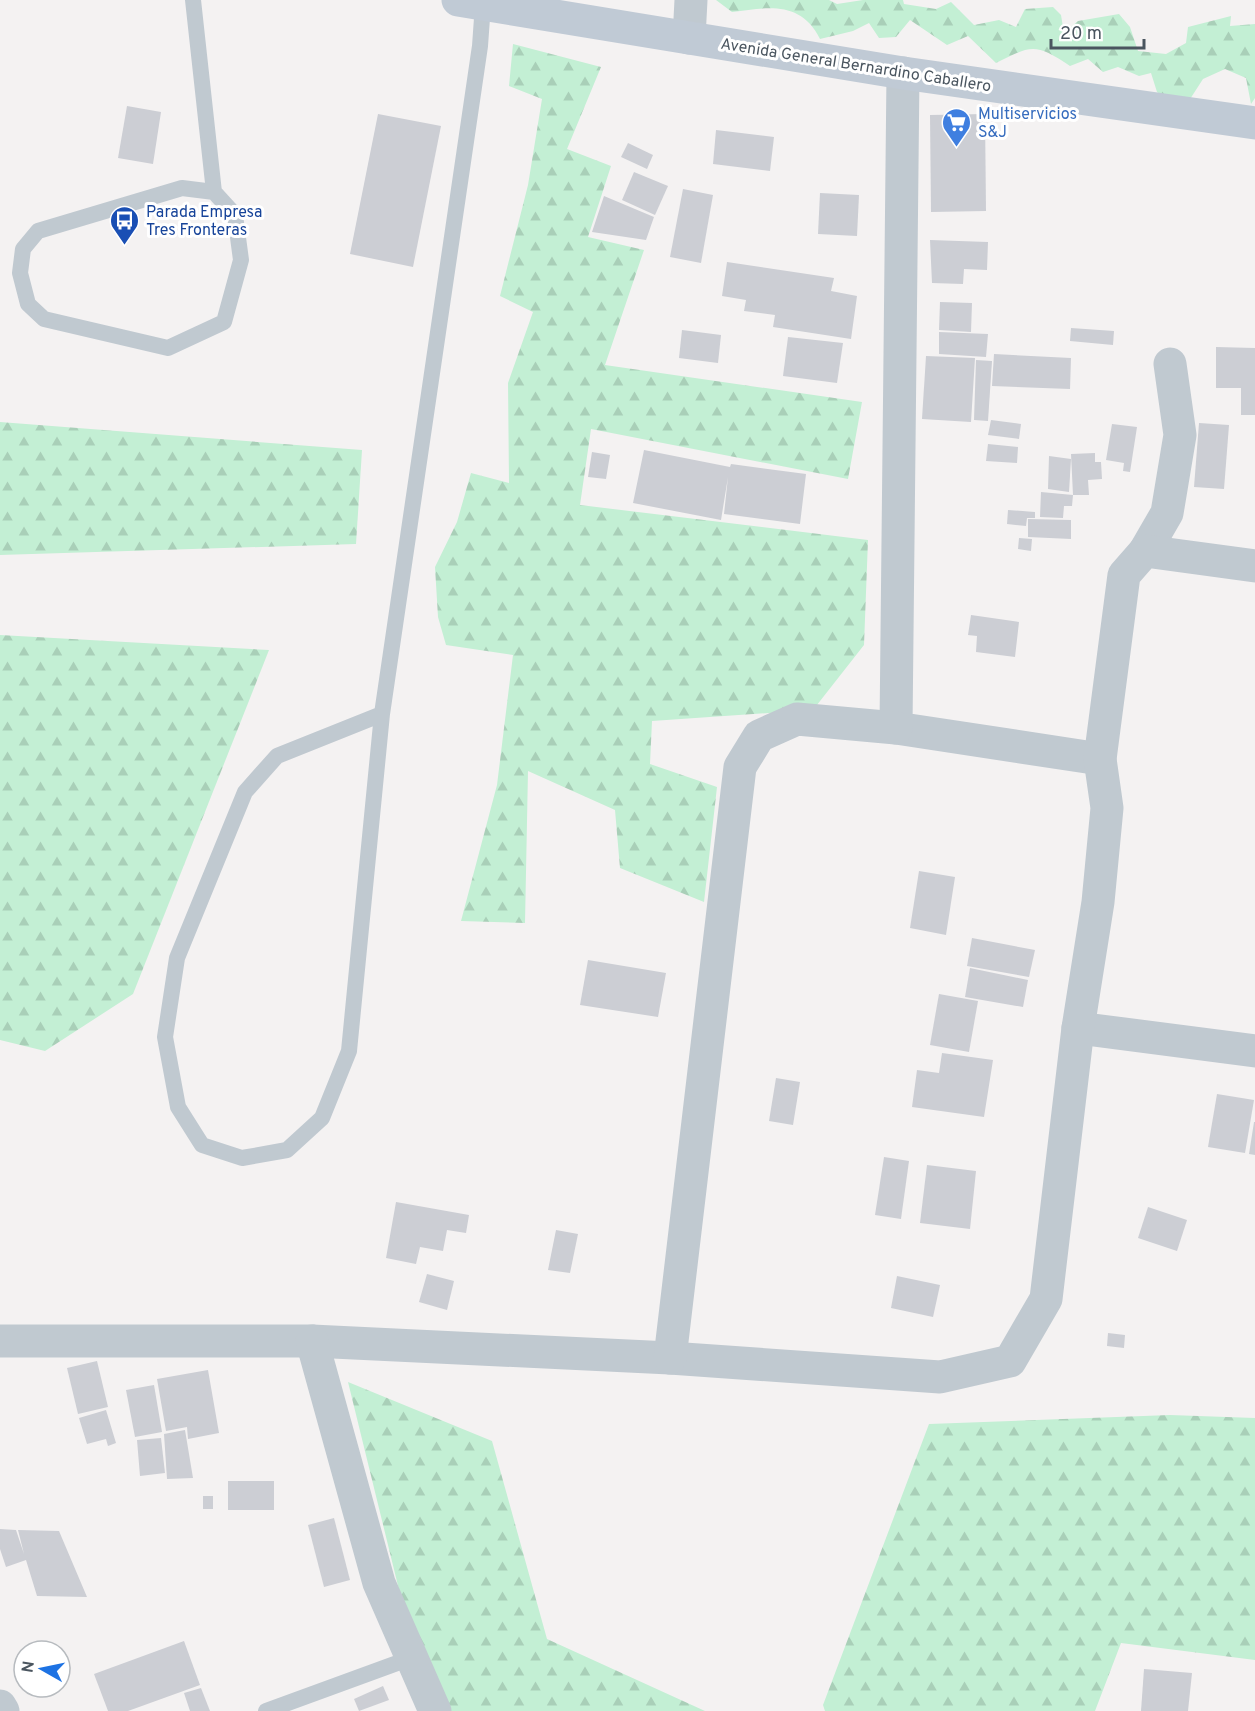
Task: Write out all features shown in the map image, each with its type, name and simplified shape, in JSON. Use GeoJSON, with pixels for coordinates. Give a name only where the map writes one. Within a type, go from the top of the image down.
{"type":"FeatureCollection","features":[{"type":"Feature","properties":{"kind":"main road","name":"Avenida General Bernardino Caballero"},"geometry":{"type":"LineString","coordinates":[[471,2],[903,73],[1255,123]]}},
{"type":"Feature","properties":{"kind":"street"},"geometry":{"type":"LineString","coordinates":[[688,38],[691,0]]}},
{"type":"Feature","properties":{"kind":"street"},"geometry":{"type":"LineString","coordinates":[[896,728],[903,73]]}},
{"type":"Feature","properties":{"kind":"street"},"geometry":{"type":"LineString","coordinates":[[0,1341],[312,1341],[670,1358],[940,1377],[1010,1361],[1046,1299],[1078,1028],[1098,902],[1107,808],[1100,759],[1124,575],[1144,551],[1167,513],[1180,435],[1170,364]]}},
{"type":"Feature","properties":{"kind":"street"},"geometry":{"type":"LineString","coordinates":[[1144,551],[1255,566]]}},
{"type":"Feature","properties":{"kind":"street"},"geometry":{"type":"LineString","coordinates":[[670,1358],[740,767],[759,736],[797,719],[896,728],[1100,759]]}},
{"type":"Feature","properties":{"kind":"street"},"geometry":{"type":"LineString","coordinates":[[1078,1028],[1255,1051]]}},
{"type":"Feature","properties":{"kind":"street"},"geometry":{"type":"LineString","coordinates":[[312,1341],[379,1583],[435,1711]]}},
{"type":"Feature","properties":{"kind":"street"},"geometry":{"type":"LineString","coordinates":[[0,1706],[3,1711]]}},
{"type":"Feature","properties":{"kind":"lane"},"geometry":{"type":"LineString","coordinates":[[193,0],[214,192],[235,215],[241,260],[224,322],[168,348],[44,319],[28,304],[20,273],[23,249],[38,231],[182,188],[214,192]]}},
{"type":"Feature","properties":{"kind":"lane"},"geometry":{"type":"LineString","coordinates":[[382,714],[277,756],[245,792],[177,958],[165,1037],[178,1107],[202,1145],[242,1158],[287,1150],[322,1118],[349,1051],[382,714],[479,58],[471,2]]}},
{"type":"Feature","properties":{"kind":"lane"},"geometry":{"type":"LineString","coordinates":[[266,1711],[411,1658]]}},
{"type":"Feature","properties":{"kind":"green space"},"geometry":{"type":"Polygon","coordinates":[[[716,0],[829,0],[837,4],[863,0],[903,0],[904,4],[936,9],[951,2],[974,25],[999,20],[1016,27],[1025,9],[1053,7],[1061,15],[1064,33],[1078,21],[1119,14],[1130,27],[1138,51],[1166,54],[1186,43],[1188,27],[1231,16],[1230,26],[1255,24],[1255,98],[1251,104],[1246,78],[1225,69],[1203,79],[1183,110],[1157,92],[1151,73],[1139,76],[1118,67],[1103,72],[1088,59],[1070,66],[1049,53],[1033,49],[996,63],[968,36],[947,45],[910,20],[896,37],[879,38],[869,23],[853,31],[820,39],[812,27],[794,12],[771,8],[732,12],[716,0]]]}},
{"type":"Feature","properties":{"kind":"green space"},"geometry":{"type":"Polygon","coordinates":[[[513,44],[601,67],[567,149],[611,166],[588,237],[644,250],[605,365],[862,402],[848,479],[591,429],[580,505],[868,540],[864,645],[813,710],[652,721],[650,764],[717,787],[704,902],[620,868],[615,810],[528,771],[525,923],[461,921],[497,785],[513,655],[446,645],[438,617],[435,567],[457,522],[471,473],[509,483],[508,383],[533,312],[500,296],[528,185],[542,99],[509,86],[513,44]]]}},
{"type":"Feature","properties":{"kind":"green space"},"geometry":{"type":"Polygon","coordinates":[[[0,422],[362,450],[356,544],[0,555],[0,422]]]}},
{"type":"Feature","properties":{"kind":"green space"},"geometry":{"type":"Polygon","coordinates":[[[0,635],[269,650],[133,994],[45,1051],[0,1040],[0,635]]]}},
{"type":"Feature","properties":{"kind":"green space"},"geometry":{"type":"Polygon","coordinates":[[[348,1382],[492,1441],[547,1639],[705,1711],[444,1711],[402,1602],[348,1382]]]}},
{"type":"Feature","properties":{"kind":"green space"},"geometry":{"type":"Polygon","coordinates":[[[1170,1415],[1255,1418],[1255,1660],[1121,1643],[1095,1711],[825,1711],[823,1705],[929,1424],[1170,1415]]]}},
{"type":"Feature","properties":{"kind":"building"},"geometry":{"type":"Polygon","coordinates":[[[127,106],[161,112],[153,164],[118,158],[127,106]]]}},
{"type":"Feature","properties":{"kind":"building"},"geometry":{"type":"Polygon","coordinates":[[[378,114],[441,126],[413,267],[350,254],[378,114]]]}},
{"type":"Feature","properties":{"kind":"building"},"geometry":{"type":"Polygon","coordinates":[[[985,114],[986,211],[931,212],[930,115],[985,114]]]}},
{"type":"Feature","properties":{"kind":"building"},"geometry":{"type":"Polygon","coordinates":[[[716,130],[774,137],[770,171],[713,164],[716,130]]]}},
{"type":"Feature","properties":{"kind":"building"},"geometry":{"type":"Polygon","coordinates":[[[628,143],[653,155],[647,169],[621,157],[628,143]]]}},
{"type":"Feature","properties":{"kind":"building"},"geometry":{"type":"Polygon","coordinates":[[[634,172],[668,186],[655,215],[622,200],[634,172]]]}},
{"type":"Feature","properties":{"kind":"building"},"geometry":{"type":"Polygon","coordinates":[[[683,189],[713,195],[701,263],[670,257],[683,189]]]}},
{"type":"Feature","properties":{"kind":"building"},"geometry":{"type":"Polygon","coordinates":[[[820,193],[859,195],[857,236],[818,234],[820,193]]]}},
{"type":"Feature","properties":{"kind":"building"},"geometry":{"type":"Polygon","coordinates":[[[604,196],[654,217],[646,240],[592,232],[604,196]]]}},
{"type":"Feature","properties":{"kind":"building"},"geometry":{"type":"Polygon","coordinates":[[[930,240],[988,242],[987,270],[964,269],[963,284],[932,283],[930,240]]]}},
{"type":"Feature","properties":{"kind":"building"},"geometry":{"type":"Polygon","coordinates":[[[727,262],[834,278],[831,291],[857,296],[851,339],[773,327],[775,315],[744,311],[746,300],[722,296],[727,262]]]}},
{"type":"Feature","properties":{"kind":"building"},"geometry":{"type":"Polygon","coordinates":[[[940,302],[972,303],[971,332],[939,330],[940,302]]]}},
{"type":"Feature","properties":{"kind":"building"},"geometry":{"type":"Polygon","coordinates":[[[1071,328],[1114,331],[1113,345],[1070,341],[1071,328]]]}},
{"type":"Feature","properties":{"kind":"building"},"geometry":{"type":"Polygon","coordinates":[[[682,330],[721,335],[718,363],[679,358],[682,330]]]}},
{"type":"Feature","properties":{"kind":"building"},"geometry":{"type":"Polygon","coordinates":[[[939,332],[988,334],[986,357],[939,354],[939,332]]]}},
{"type":"Feature","properties":{"kind":"building"},"geometry":{"type":"Polygon","coordinates":[[[788,337],[843,343],[837,383],[783,376],[788,337]]]}},
{"type":"Feature","properties":{"kind":"building"},"geometry":{"type":"Polygon","coordinates":[[[1216,347],[1255,348],[1255,415],[1241,415],[1241,388],[1216,388],[1216,347]]]}},
{"type":"Feature","properties":{"kind":"building"},"geometry":{"type":"Polygon","coordinates":[[[994,354],[1071,358],[1070,389],[992,386],[994,354]]]}},
{"type":"Feature","properties":{"kind":"building"},"geometry":{"type":"Polygon","coordinates":[[[926,356],[975,358],[971,422],[922,419],[926,356]]]}},
{"type":"Feature","properties":{"kind":"building"},"geometry":{"type":"Polygon","coordinates":[[[976,360],[992,361],[988,421],[974,420],[976,360]]]}},
{"type":"Feature","properties":{"kind":"building"},"geometry":{"type":"Polygon","coordinates":[[[991,420],[1021,424],[1019,439],[988,435],[991,420]]]}},
{"type":"Feature","properties":{"kind":"building"},"geometry":{"type":"Polygon","coordinates":[[[1199,423],[1229,425],[1224,489],[1194,487],[1199,423]]]}},
{"type":"Feature","properties":{"kind":"building"},"geometry":{"type":"Polygon","coordinates":[[[1112,424],[1137,427],[1130,472],[1123,471],[1124,463],[1106,460],[1112,424]]]}},
{"type":"Feature","properties":{"kind":"building"},"geometry":{"type":"Polygon","coordinates":[[[988,444],[1018,447],[1017,463],[986,461],[988,444]]]}},
{"type":"Feature","properties":{"kind":"building"},"geometry":{"type":"Polygon","coordinates":[[[644,450],[730,467],[731,464],[806,474],[800,524],[724,514],[728,477],[721,520],[633,503],[644,450]]]}},
{"type":"Feature","properties":{"kind":"building"},"geometry":{"type":"Polygon","coordinates":[[[592,452],[610,455],[606,479],[588,477],[592,452]]]}},
{"type":"Feature","properties":{"kind":"building"},"geometry":{"type":"Polygon","coordinates":[[[1095,453],[1095,462],[1101,462],[1102,479],[1088,480],[1089,495],[1073,495],[1071,454],[1095,453]]]}},
{"type":"Feature","properties":{"kind":"building"},"geometry":{"type":"Polygon","coordinates":[[[1049,456],[1071,459],[1069,492],[1048,489],[1049,456]]]}},
{"type":"Feature","properties":{"kind":"building"},"geometry":{"type":"Polygon","coordinates":[[[1041,492],[1073,495],[1072,506],[1064,506],[1063,518],[1040,517],[1041,492]]]}},
{"type":"Feature","properties":{"kind":"building"},"geometry":{"type":"Polygon","coordinates":[[[1008,510],[1035,512],[1035,518],[1027,518],[1026,526],[1007,524],[1008,510]]]}},
{"type":"Feature","properties":{"kind":"building"},"geometry":{"type":"Polygon","coordinates":[[[1028,519],[1071,520],[1071,539],[1028,537],[1028,519]]]}},
{"type":"Feature","properties":{"kind":"building"},"geometry":{"type":"Polygon","coordinates":[[[1019,538],[1032,539],[1031,551],[1018,549],[1019,538]]]}},
{"type":"Feature","properties":{"kind":"building"},"geometry":{"type":"Polygon","coordinates":[[[971,615],[1019,622],[1015,657],[976,652],[977,636],[968,635],[971,615]]]}},
{"type":"Feature","properties":{"kind":"building"},"geometry":{"type":"Polygon","coordinates":[[[919,871],[955,877],[946,935],[910,928],[919,871]]]}},
{"type":"Feature","properties":{"kind":"building"},"geometry":{"type":"Polygon","coordinates":[[[972,938],[1035,950],[1029,977],[967,966],[972,938]]]}},
{"type":"Feature","properties":{"kind":"building"},"geometry":{"type":"Polygon","coordinates":[[[588,960],[666,973],[658,1017],[580,1005],[588,960]]]}},
{"type":"Feature","properties":{"kind":"building"},"geometry":{"type":"Polygon","coordinates":[[[970,968],[1028,980],[1023,1007],[965,997],[970,968]]]}},
{"type":"Feature","properties":{"kind":"building"},"geometry":{"type":"Polygon","coordinates":[[[939,994],[978,1001],[969,1052],[930,1045],[939,994]]]}},
{"type":"Feature","properties":{"kind":"building"},"geometry":{"type":"Polygon","coordinates":[[[942,1053],[993,1060],[984,1117],[912,1107],[917,1070],[939,1073],[942,1053]]]}},
{"type":"Feature","properties":{"kind":"building"},"geometry":{"type":"Polygon","coordinates":[[[776,1078],[800,1082],[793,1125],[769,1121],[776,1078]]]}},
{"type":"Feature","properties":{"kind":"building"},"geometry":{"type":"Polygon","coordinates":[[[1217,1094],[1254,1100],[1245,1153],[1208,1147],[1217,1094]]]}},
{"type":"Feature","properties":{"kind":"building"},"geometry":{"type":"Polygon","coordinates":[[[1255,1122],[1255,1155],[1249,1154],[1255,1122]]]}},
{"type":"Feature","properties":{"kind":"building"},"geometry":{"type":"Polygon","coordinates":[[[884,1157],[909,1161],[901,1219],[875,1215],[884,1157]]]}},
{"type":"Feature","properties":{"kind":"building"},"geometry":{"type":"Polygon","coordinates":[[[927,1165],[976,1171],[970,1229],[920,1223],[927,1165]]]}},
{"type":"Feature","properties":{"kind":"building"},"geometry":{"type":"Polygon","coordinates":[[[396,1202],[469,1215],[466,1233],[447,1230],[443,1251],[420,1247],[416,1264],[386,1258],[396,1202]]]}},
{"type":"Feature","properties":{"kind":"building"},"geometry":{"type":"Polygon","coordinates":[[[1148,1207],[1187,1220],[1177,1251],[1138,1238],[1148,1207]]]}},
{"type":"Feature","properties":{"kind":"building"},"geometry":{"type":"Polygon","coordinates":[[[556,1230],[578,1234],[570,1273],[548,1270],[556,1230]]]}},
{"type":"Feature","properties":{"kind":"building"},"geometry":{"type":"Polygon","coordinates":[[[427,1274],[454,1281],[447,1310],[419,1302],[427,1274]]]}},
{"type":"Feature","properties":{"kind":"building"},"geometry":{"type":"Polygon","coordinates":[[[897,1276],[940,1285],[933,1317],[891,1308],[897,1276]]]}},
{"type":"Feature","properties":{"kind":"building"},"geometry":{"type":"Polygon","coordinates":[[[1108,1333],[1125,1335],[1124,1348],[1107,1346],[1108,1333]]]}},
{"type":"Feature","properties":{"kind":"building"},"geometry":{"type":"Polygon","coordinates":[[[97,1361],[108,1407],[78,1414],[67,1368],[97,1361]]]}},
{"type":"Feature","properties":{"kind":"building"},"geometry":{"type":"Polygon","coordinates":[[[208,1370],[219,1433],[188,1439],[187,1427],[166,1431],[157,1379],[208,1370]]]}},
{"type":"Feature","properties":{"kind":"building"},"geometry":{"type":"Polygon","coordinates":[[[154,1385],[162,1432],[135,1437],[126,1390],[154,1385]]]}},
{"type":"Feature","properties":{"kind":"building"},"geometry":{"type":"Polygon","coordinates":[[[106,1410],[116,1443],[108,1446],[106,1439],[87,1444],[79,1418],[106,1410]]]}},
{"type":"Feature","properties":{"kind":"building"},"geometry":{"type":"Polygon","coordinates":[[[185,1430],[193,1478],[167,1479],[164,1434],[185,1430]]]}},
{"type":"Feature","properties":{"kind":"building"},"geometry":{"type":"Polygon","coordinates":[[[161,1438],[165,1473],[140,1476],[137,1440],[161,1438]]]}},
{"type":"Feature","properties":{"kind":"building"},"geometry":{"type":"Polygon","coordinates":[[[228,1481],[274,1481],[274,1510],[228,1510],[228,1481]]]}},
{"type":"Feature","properties":{"kind":"building"},"geometry":{"type":"Polygon","coordinates":[[[203,1496],[213,1496],[213,1509],[203,1509],[203,1496]]]}},
{"type":"Feature","properties":{"kind":"building"},"geometry":{"type":"Polygon","coordinates":[[[334,1518],[350,1580],[324,1587],[308,1525],[334,1518]]]}},
{"type":"Feature","properties":{"kind":"building"},"geometry":{"type":"Polygon","coordinates":[[[0,1529],[16,1530],[24,1554],[18,1530],[59,1531],[87,1597],[37,1596],[26,1560],[6,1567],[0,1549],[0,1529]]]}},
{"type":"Feature","properties":{"kind":"building"},"geometry":{"type":"Polygon","coordinates":[[[184,1641],[200,1685],[128,1711],[108,1711],[94,1674],[184,1641]]]}},
{"type":"Feature","properties":{"kind":"building"},"geometry":{"type":"Polygon","coordinates":[[[1144,1669],[1192,1673],[1188,1711],[1141,1711],[1144,1669]]]}},
{"type":"Feature","properties":{"kind":"building"},"geometry":{"type":"Polygon","coordinates":[[[383,1686],[389,1700],[359,1711],[354,1699],[383,1686]]]}},
{"type":"Feature","properties":{"kind":"building"},"geometry":{"type":"Polygon","coordinates":[[[201,1688],[210,1711],[190,1711],[184,1693],[201,1688]]]}},
{"type":"Feature","properties":{"kind":"place","name":"Multiservicios S&J"},"geometry":{"type":"Point","coordinates":[957,148]}},
{"type":"Feature","properties":{"kind":"place","name":"Parada Empresa Tres Fronteras"},"geometry":{"type":"Point","coordinates":[125,246]}}]}
